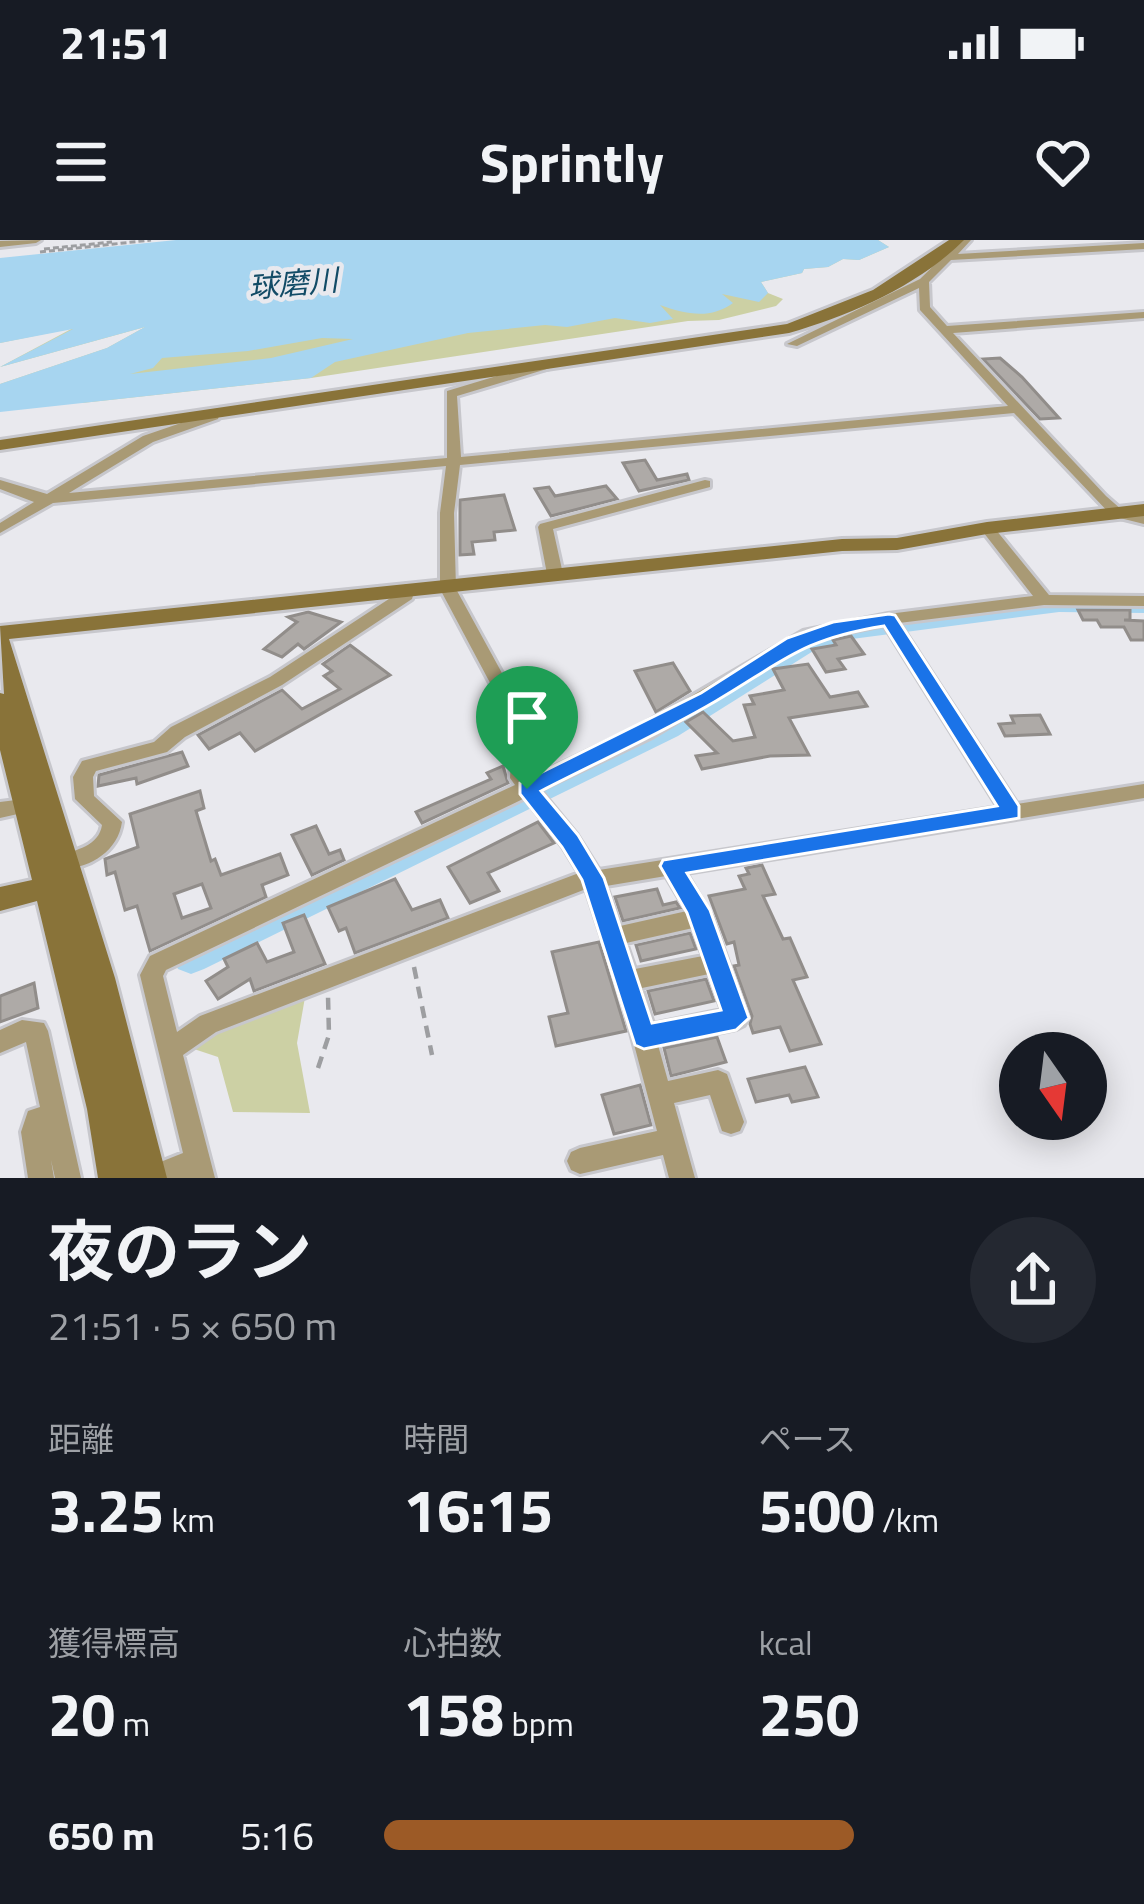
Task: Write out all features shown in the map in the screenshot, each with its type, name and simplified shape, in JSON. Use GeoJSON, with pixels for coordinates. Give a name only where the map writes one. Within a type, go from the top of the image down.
{"type":"FeatureCollection","features":[{"type":"Feature","properties":{"kind":"street"},"geometry":{"type":"LineString","coordinates":[[0,244],[36,240]]}},
{"type":"Feature","properties":{"kind":"street"},"geometry":{"type":"LineString","coordinates":[[793,344],[924,281],[958,246]]}},
{"type":"Feature","properties":{"kind":"street"},"geometry":{"type":"LineString","coordinates":[[0,445],[789,328],[868,299],[958,246],[1144,246]]}},
{"type":"Feature","properties":{"kind":"street"},"geometry":{"type":"LineString","coordinates":[[924,281],[924,308],[1014,409],[1117,513],[1144,520]]}},
{"type":"Feature","properties":{"kind":"street"},"geometry":{"type":"LineString","coordinates":[[942,330],[1144,315]]}},
{"type":"Feature","properties":{"kind":"street"},"geometry":{"type":"LineString","coordinates":[[546,365],[452,392],[448,585],[522,727],[518,769],[592,878],[644,1037],[682,1178]]}},
{"type":"Feature","properties":{"kind":"street"},"geometry":{"type":"LineString","coordinates":[[0,484],[49,499],[1014,409]]}},
{"type":"Feature","properties":{"kind":"street"},"geometry":{"type":"LineString","coordinates":[[0,529],[171,427],[228,410]]}},
{"type":"Feature","properties":{"kind":"street"},"geometry":{"type":"LineString","coordinates":[[555,574],[545,527],[705,484]]}},
{"type":"Feature","properties":{"kind":"street"},"geometry":{"type":"LineString","coordinates":[[0,632],[842,545],[898,544],[987,527],[1144,510]]}},
{"type":"Feature","properties":{"kind":"street"},"geometry":{"type":"LineString","coordinates":[[987,527],[1044,600]]}},
{"type":"Feature","properties":{"kind":"street"},"geometry":{"type":"LineString","coordinates":[[0,899],[55,875],[105,844],[112,834],[112,822],[85,799],[83,777],[89,766],[160,747],[178,732],[276,681],[407,590]]}},
{"type":"Feature","properties":{"kind":"street"},"geometry":{"type":"LineString","coordinates":[[0,701],[12,808],[55,875],[151,1178],[200,1169],[151,975],[158,963],[531,794],[708,697],[794,642],[833,628],[1044,600],[1144,601]]}},
{"type":"Feature","properties":{"kind":"street"},"geometry":{"type":"LineString","coordinates":[[889,619],[1012,812]]}},
{"type":"Feature","properties":{"kind":"street"},"geometry":{"type":"LineString","coordinates":[[0,642],[55,875],[115,1178]]}},
{"type":"Feature","properties":{"kind":"street"},"geometry":{"type":"LineString","coordinates":[[173,1048],[208,1024],[592,878],[1144,791]]}},
{"type":"Feature","properties":{"kind":"street"},"geometry":{"type":"LineString","coordinates":[[644,1037],[736,1018],[700,917],[671,866]]}},
{"type":"Feature","properties":{"kind":"street"},"geometry":{"type":"LineString","coordinates":[[612,937],[700,917]]}},
{"type":"Feature","properties":{"kind":"street"},"geometry":{"type":"LineString","coordinates":[[627,981],[716,963]]}},
{"type":"Feature","properties":{"kind":"street"},"geometry":{"type":"LineString","coordinates":[[0,1042],[22,1031],[36,1031],[68,1178]]}},
{"type":"Feature","properties":{"kind":"street"},"geometry":{"type":"LineString","coordinates":[[660,1095],[718,1082],[731,1122]]}},
{"type":"Feature","properties":{"kind":"street"},"geometry":{"type":"LineString","coordinates":[[41,1178],[34,1132],[37,1120],[54,1113]]}},
{"type":"Feature","properties":{"kind":"street"},"geometry":{"type":"LineString","coordinates":[[580,1161],[672,1140]]}},
{"type":"Feature","properties":{"kind":"path"},"geometry":{"type":"LineString","coordinates":[[133,240],[22,252],[152,240]]}},
{"type":"Feature","properties":{"kind":"path"},"geometry":{"type":"LineString","coordinates":[[410,947],[432,1055]]}},
{"type":"Feature","properties":{"kind":"path"},"geometry":{"type":"LineString","coordinates":[[317,1068],[329,1035],[326,1003],[333,977]]}},
{"type":"Feature","properties":{"kind":"green space"},"geometry":{"type":"Polygon","coordinates":[[[720,240],[878,240],[889,247],[859,260],[843,259],[828,267],[761,282],[768,293],[783,299],[776,306],[719,320],[311,378],[82,403],[69,398],[109,391],[0,384],[107,348],[145,327],[0,367],[73,328],[0,343],[0,322],[720,240]]]}},
{"type":"Feature","properties":{"kind":"green space"},"geometry":{"type":"Polygon","coordinates":[[[307,986],[297,1043],[310,1113],[233,1112],[218,1057],[191,1048],[215,1031],[307,986]]]}},
{"type":"Feature","properties":{"kind":"water","name":"球磨川"},"geometry":{"type":"Polygon","coordinates":[[[176,240],[878,240],[889,247],[859,260],[843,259],[828,267],[761,282],[768,293],[759,302],[722,294],[733,303],[706,313],[660,305],[673,319],[650,323],[615,318],[567,327],[468,333],[335,362],[311,378],[0,412],[0,384],[107,348],[145,327],[0,367],[73,329],[0,343],[0,258],[176,240]],[[322,338],[248,351],[162,358],[153,368],[130,374],[271,358],[353,339],[322,338]]]}},
{"type":"Feature","properties":{"kind":"building"},"geometry":{"type":"Polygon","coordinates":[[[1000,358],[1059,418],[1040,419],[983,359],[1000,358]]]}},
{"type":"Feature","properties":{"kind":"building"},"geometry":{"type":"Polygon","coordinates":[[[645,460],[657,480],[687,474],[689,480],[639,491],[623,463],[645,460]]]}},
{"type":"Feature","properties":{"kind":"building"},"geometry":{"type":"Polygon","coordinates":[[[606,486],[617,499],[551,516],[535,489],[549,487],[555,496],[606,486]]]}},
{"type":"Feature","properties":{"kind":"building"},"geometry":{"type":"Polygon","coordinates":[[[504,495],[515,530],[494,532],[495,540],[472,542],[474,554],[460,555],[460,500],[504,495]]]}},
{"type":"Feature","properties":{"kind":"building"},"geometry":{"type":"Polygon","coordinates":[[[1078,610],[1130,610],[1130,620],[1124,620],[1144,621],[1144,640],[1131,640],[1124,627],[1101,627],[1097,620],[1083,620],[1078,610]]]}},
{"type":"Feature","properties":{"kind":"building"},"geometry":{"type":"Polygon","coordinates":[[[308,612],[341,622],[304,649],[298,644],[282,657],[264,649],[297,622],[288,617],[308,612]]]}},
{"type":"Feature","properties":{"kind":"building"},"geometry":{"type":"Polygon","coordinates":[[[851,636],[864,654],[838,659],[845,669],[826,672],[812,649],[836,645],[833,640],[851,636]]]}},
{"type":"Feature","properties":{"kind":"building"},"geometry":{"type":"Polygon","coordinates":[[[350,645],[390,675],[255,751],[240,733],[209,749],[198,735],[282,690],[302,709],[340,689],[324,676],[332,671],[323,664],[350,645]]]}},
{"type":"Feature","properties":{"kind":"building"},"geometry":{"type":"Polygon","coordinates":[[[673,663],[690,691],[656,712],[635,671],[673,663]]]}},
{"type":"Feature","properties":{"kind":"building"},"geometry":{"type":"Polygon","coordinates":[[[808,664],[830,697],[858,692],[867,706],[789,718],[809,755],[770,756],[702,769],[696,756],[717,753],[686,722],[703,712],[733,741],[755,737],[744,705],[754,704],[750,696],[784,690],[773,669],[808,664]]]}},
{"type":"Feature","properties":{"kind":"building"},"geometry":{"type":"Polygon","coordinates":[[[1040,715],[1050,734],[1005,736],[999,724],[1014,723],[1011,716],[1040,715]]]}},
{"type":"Feature","properties":{"kind":"building"},"geometry":{"type":"Polygon","coordinates":[[[182,752],[188,766],[137,784],[136,778],[98,786],[99,775],[182,752]]]}},
{"type":"Feature","properties":{"kind":"building"},"geometry":{"type":"Polygon","coordinates":[[[503,766],[508,783],[422,823],[416,812],[491,779],[487,773],[503,766]]]}},
{"type":"Feature","properties":{"kind":"building"},"geometry":{"type":"Polygon","coordinates":[[[200,791],[204,808],[196,811],[211,861],[215,859],[221,875],[280,854],[288,875],[262,885],[266,897],[150,951],[137,906],[125,910],[115,872],[107,875],[105,859],[138,847],[130,814],[200,791]],[[202,884],[174,894],[182,918],[211,908],[202,884]]]}},
{"type":"Feature","properties":{"kind":"building"},"geometry":{"type":"Polygon","coordinates":[[[538,822],[554,843],[488,873],[499,891],[470,903],[448,867],[538,822]]]}},
{"type":"Feature","properties":{"kind":"building"},"geometry":{"type":"Polygon","coordinates":[[[316,826],[329,854],[340,850],[344,860],[312,875],[292,835],[316,826]]]}},
{"type":"Feature","properties":{"kind":"building"},"geometry":{"type":"Polygon","coordinates":[[[762,865],[775,894],[763,896],[783,939],[790,938],[807,977],[793,980],[821,1044],[790,1051],[780,1027],[753,1033],[750,1024],[752,1016],[734,966],[739,965],[734,942],[727,944],[709,896],[745,889],[739,876],[749,874],[746,868],[762,865]]]}},
{"type":"Feature","properties":{"kind":"building"},"geometry":{"type":"Polygon","coordinates":[[[395,879],[412,910],[440,900],[448,918],[355,953],[346,928],[339,931],[328,907],[395,879]]]}},
{"type":"Feature","properties":{"kind":"building"},"geometry":{"type":"Polygon","coordinates":[[[657,889],[663,905],[676,902],[680,908],[623,921],[615,897],[657,889]]]}},
{"type":"Feature","properties":{"kind":"building"},"geometry":{"type":"Polygon","coordinates":[[[304,915],[325,964],[254,991],[250,979],[218,999],[206,981],[228,967],[224,959],[257,943],[267,962],[294,952],[283,923],[304,915]]]}},
{"type":"Feature","properties":{"kind":"building"},"geometry":{"type":"Polygon","coordinates":[[[690,933],[696,949],[641,961],[636,945],[690,933]]]}},
{"type":"Feature","properties":{"kind":"building"},"geometry":{"type":"Polygon","coordinates":[[[599,942],[626,1031],[556,1046],[549,1017],[568,1013],[552,952],[599,942]]]}},
{"type":"Feature","properties":{"kind":"building"},"geometry":{"type":"Polygon","coordinates":[[[706,979],[714,1001],[655,1014],[648,991],[706,979]]]}},
{"type":"Feature","properties":{"kind":"building"},"geometry":{"type":"Polygon","coordinates":[[[34,983],[38,1008],[0,1022],[0,996],[34,983]]]}},
{"type":"Feature","properties":{"kind":"building"},"geometry":{"type":"Polygon","coordinates":[[[717,1037],[726,1062],[671,1076],[664,1048],[717,1037]]]}},
{"type":"Feature","properties":{"kind":"building"},"geometry":{"type":"Polygon","coordinates":[[[805,1067],[818,1097],[792,1102],[789,1095],[756,1102],[748,1079],[805,1067]]]}},
{"type":"Feature","properties":{"kind":"building"},"geometry":{"type":"Polygon","coordinates":[[[640,1085],[651,1125],[614,1134],[602,1095],[640,1085]]]}},
{"type":"Feature","properties":{"kind":"waterway"},"geometry":{"type":"LineString","coordinates":[[191,958],[667,728],[808,642],[851,630],[1059,604],[1144,605]]}},
{"type":"Feature","properties":{"kind":"route"},"geometry":{"type":"LineString","coordinates":[[889,619],[1012,812],[671,866],[698,910],[736,1018],[644,1037],[592,878],[570,841],[527,789],[708,697],[794,642],[833,628],[889,619]]}}]}
